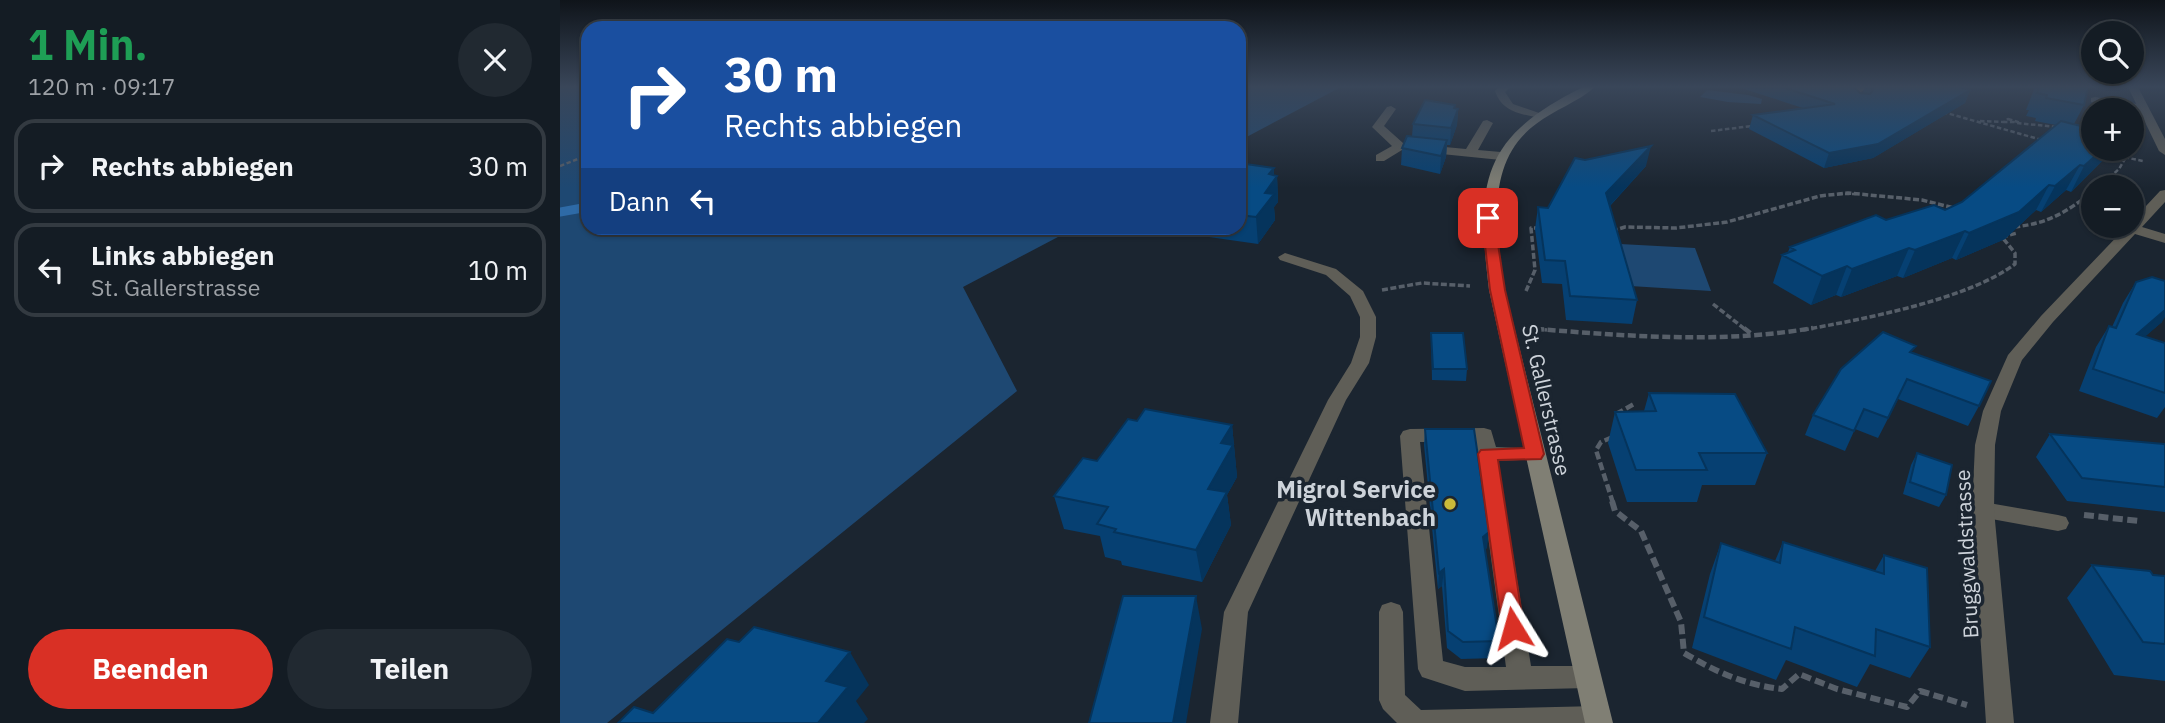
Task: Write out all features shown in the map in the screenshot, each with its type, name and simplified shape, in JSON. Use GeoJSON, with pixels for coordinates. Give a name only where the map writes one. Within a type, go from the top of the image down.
{"type":"FeatureCollection","features":[{"type":"Feature","properties":{"kind":"main road","name":"St. Gallerstrasse"},"geometry":{"type":"LineString","coordinates":[[1532,121],[1501,156],[1490,193],[1490,244],[1497,290],[1599,721]]}},
{"type":"Feature","properties":{"kind":"street"},"geometry":{"type":"LineString","coordinates":[[1383,121],[1378,127],[1400,146],[1501,156]]}},
{"type":"Feature","properties":{"kind":"street"},"geometry":{"type":"LineString","coordinates":[[2150,121],[2165,151]]}},
{"type":"Feature","properties":{"kind":"street"},"geometry":{"type":"LineString","coordinates":[[1470,153],[1487,122]]}},
{"type":"Feature","properties":{"kind":"street"},"geometry":{"type":"LineString","coordinates":[[1380,158],[1400,146]]}},
{"type":"Feature","properties":{"kind":"street","name":"Bruggwaldstrasse"},"geometry":{"type":"LineString","coordinates":[[2144,218],[2165,194]]}},
{"type":"Feature","properties":{"kind":"street"},"geometry":{"type":"LineString","coordinates":[[2144,232],[2165,239]]}},
{"type":"Feature","properties":{"kind":"street","name":"Bruggwaldstrasse"},"geometry":{"type":"LineString","coordinates":[[2000,723],[1983,510],[1985,445],[1992,411],[2014,359],[2047,318],[2125,238]]}},
{"type":"Feature","properties":{"kind":"street"},"geometry":{"type":"LineString","coordinates":[[1224,723],[1236,612],[1337,400],[1360,363],[1368,337],[1368,317],[1357,295],[1331,272],[1284,257]]}},
{"type":"Feature","properties":{"kind":"street"},"geometry":{"type":"LineString","coordinates":[[1520,678],[1484,435],[1410,436],[1431,669],[1465,680],[1588,677]]}},
{"type":"Feature","properties":{"kind":"street"},"geometry":{"type":"LineString","coordinates":[[1488,454],[1535,454]]}},
{"type":"Feature","properties":{"kind":"street"},"geometry":{"type":"LineString","coordinates":[[1983,510],[2058,523]]}},
{"type":"Feature","properties":{"kind":"street"},"geometry":{"type":"LineString","coordinates":[[1391,612],[1392,700],[1416,723],[1599,721]]}},
{"type":"Feature","properties":{"kind":"path"},"geometry":{"type":"LineString","coordinates":[[1974,121],[2043,140]]}},
{"type":"Feature","properties":{"kind":"path"},"geometry":{"type":"LineString","coordinates":[[1979,122],[2067,129]]}},
{"type":"Feature","properties":{"kind":"path"},"geometry":{"type":"LineString","coordinates":[[1711,131],[1752,126]]}},
{"type":"Feature","properties":{"kind":"path"},"geometry":{"type":"LineString","coordinates":[[560,166],[581,158]]}},
{"type":"Feature","properties":{"kind":"path"},"geometry":{"type":"LineString","coordinates":[[2112,175],[2124,161]]}},
{"type":"Feature","properties":{"kind":"path"},"geometry":{"type":"LineString","coordinates":[[2144,161],[2152,162]]}},
{"type":"Feature","properties":{"kind":"path"},"geometry":{"type":"LineString","coordinates":[[1612,231],[1625,227],[1676,228],[1727,222],[1820,196],[1848,193],[1923,200],[1962,210]]}},
{"type":"Feature","properties":{"kind":"path"},"geometry":{"type":"LineString","coordinates":[[2007,228],[2056,218],[2081,200]]}},
{"type":"Feature","properties":{"kind":"path"},"geometry":{"type":"LineString","coordinates":[[1526,292],[1535,270],[1531,228],[1544,228]]}},
{"type":"Feature","properties":{"kind":"path"},"geometry":{"type":"LineString","coordinates":[[1536,329],[1714,339],[1824,327],[1949,296],[1992,279],[2015,264],[2015,253],[2002,237],[2017,233]]}},
{"type":"Feature","properties":{"kind":"path"},"geometry":{"type":"LineString","coordinates":[[1357,295],[1422,282],[1471,286]]}},
{"type":"Feature","properties":{"kind":"path"},"geometry":{"type":"LineString","coordinates":[[1713,304],[1754,336]]}},
{"type":"Feature","properties":{"kind":"path"},"geometry":{"type":"LineString","coordinates":[[1616,424],[1614,415],[1634,404]]}},
{"type":"Feature","properties":{"kind":"path"},"geometry":{"type":"LineString","coordinates":[[1619,434],[1601,442],[1596,450],[1615,511],[1641,531],[1681,622],[1684,653],[1726,678],[1751,687],[1782,689],[1799,674],[1837,689],[1907,707],[1920,691],[1969,705]]}},
{"type":"Feature","properties":{"kind":"shaded area"},"geometry":{"type":"Polygon","coordinates":[[[560,121],[581,121],[581,235],[1062,235],[963,287],[1017,391],[607,723],[560,723],[560,121]]]}},
{"type":"Feature","properties":{"kind":"shaded area"},"geometry":{"type":"Polygon","coordinates":[[[1246,121],[1277,121],[1246,137],[1246,121]]]}},
{"type":"Feature","properties":{"kind":"shaded area"},"geometry":{"type":"Polygon","coordinates":[[[1620,244],[1695,248],[1711,291],[1630,286],[1620,244]]]}},
{"type":"Feature","properties":{"kind":"building"},"geometry":{"type":"Polygon","coordinates":[[[1415,121],[1454,121],[1451,128],[1413,124],[1415,121]]]}},
{"type":"Feature","properties":{"kind":"building"},"geometry":{"type":"Polygon","coordinates":[[[1764,121],[1918,121],[1878,144],[1829,153],[1764,121]]]}},
{"type":"Feature","properties":{"kind":"building"},"geometry":{"type":"Polygon","coordinates":[[[2061,121],[2081,126],[2081,161],[2090,161],[2084,166],[2080,165],[2055,186],[2049,185],[2019,212],[1969,233],[1965,231],[1915,250],[1909,248],[1852,269],[1847,266],[1822,276],[1782,255],[1795,250],[1790,247],[1876,215],[1886,220],[1934,205],[1945,210],[1962,202],[2061,121]]]}},
{"type":"Feature","properties":{"kind":"building"},"geometry":{"type":"Polygon","coordinates":[[[1407,136],[1447,140],[1441,156],[1402,148],[1407,136]]]}},
{"type":"Feature","properties":{"kind":"building"},"geometry":{"type":"Polygon","coordinates":[[[1651,146],[1606,193],[1637,300],[1570,296],[1565,261],[1545,260],[1538,207],[1548,208],[1575,158],[1585,160],[1651,146]]]}},
{"type":"Feature","properties":{"kind":"building"},"geometry":{"type":"Polygon","coordinates":[[[1246,164],[1274,168],[1269,174],[1277,176],[1265,193],[1274,194],[1256,217],[1246,216],[1246,164]]]}},
{"type":"Feature","properties":{"kind":"building"},"geometry":{"type":"Polygon","coordinates":[[[2152,277],[2165,281],[2165,310],[2137,334],[2165,343],[2165,393],[2093,369],[2109,326],[2116,328],[2136,282],[2152,277]]]}},
{"type":"Feature","properties":{"kind":"building"},"geometry":{"type":"Polygon","coordinates":[[[1883,332],[1916,346],[1910,352],[1991,381],[1979,406],[1907,379],[1888,418],[1864,409],[1854,431],[1813,415],[1841,369],[1883,332]]]}},
{"type":"Feature","properties":{"kind":"building"},"geometry":{"type":"Polygon","coordinates":[[[1431,333],[1463,333],[1467,369],[1433,369],[1431,333]]]}},
{"type":"Feature","properties":{"kind":"building"},"geometry":{"type":"Polygon","coordinates":[[[1649,393],[1735,394],[1767,453],[1699,453],[1707,470],[1636,470],[1615,412],[1656,411],[1649,393]]]}},
{"type":"Feature","properties":{"kind":"building"},"geometry":{"type":"Polygon","coordinates":[[[1145,409],[1232,425],[1221,443],[1233,445],[1208,489],[1227,492],[1196,550],[1114,532],[1116,529],[1097,524],[1108,507],[1054,496],[1083,458],[1097,461],[1128,419],[1137,421],[1145,409]]]}},
{"type":"Feature","properties":{"kind":"building"},"geometry":{"type":"Polygon","coordinates":[[[1425,429],[1474,429],[1489,532],[1483,537],[1499,641],[1463,642],[1448,631],[1444,569],[1439,573],[1425,429]]]}},
{"type":"Feature","properties":{"kind":"building"},"geometry":{"type":"Polygon","coordinates":[[[2050,434],[2164,444],[2165,487],[2082,478],[2050,434]]]}},
{"type":"Feature","properties":{"kind":"building"},"geometry":{"type":"Polygon","coordinates":[[[1917,453],[1952,465],[1946,495],[1910,482],[1917,453]]]}},
{"type":"Feature","properties":{"kind":"building"},"geometry":{"type":"Polygon","coordinates":[[[1783,542],[1884,574],[1884,555],[1927,568],[1930,647],[1876,629],[1875,656],[1795,627],[1791,649],[1704,617],[1721,543],[1780,563],[1783,542]]]}},
{"type":"Feature","properties":{"kind":"building"},"geometry":{"type":"Polygon","coordinates":[[[2092,565],[2150,571],[2153,575],[2165,576],[2165,644],[2143,642],[2092,565]]]}},
{"type":"Feature","properties":{"kind":"building"},"geometry":{"type":"Polygon","coordinates":[[[1123,596],[1196,596],[1173,723],[1089,723],[1123,596]]]}},
{"type":"Feature","properties":{"kind":"building"},"geometry":{"type":"Polygon","coordinates":[[[754,627],[850,652],[826,681],[848,687],[818,723],[618,723],[634,707],[653,713],[727,639],[739,642],[754,627]]]}},
{"type":"Feature","properties":{"kind":"waterway"},"geometry":{"type":"LineString","coordinates":[[560,212],[581,208]]}},
{"type":"Feature","properties":{"kind":"place","name":"Migrol Service Wittenbach"},"geometry":{"type":"Point","coordinates":[1450,504]}},
{"type":"Feature","properties":{"kind":"route"},"geometry":{"type":"LineString","coordinates":[[1488,218],[1497,290],[1535,454],[1488,454],[1513,628]]}}]}
